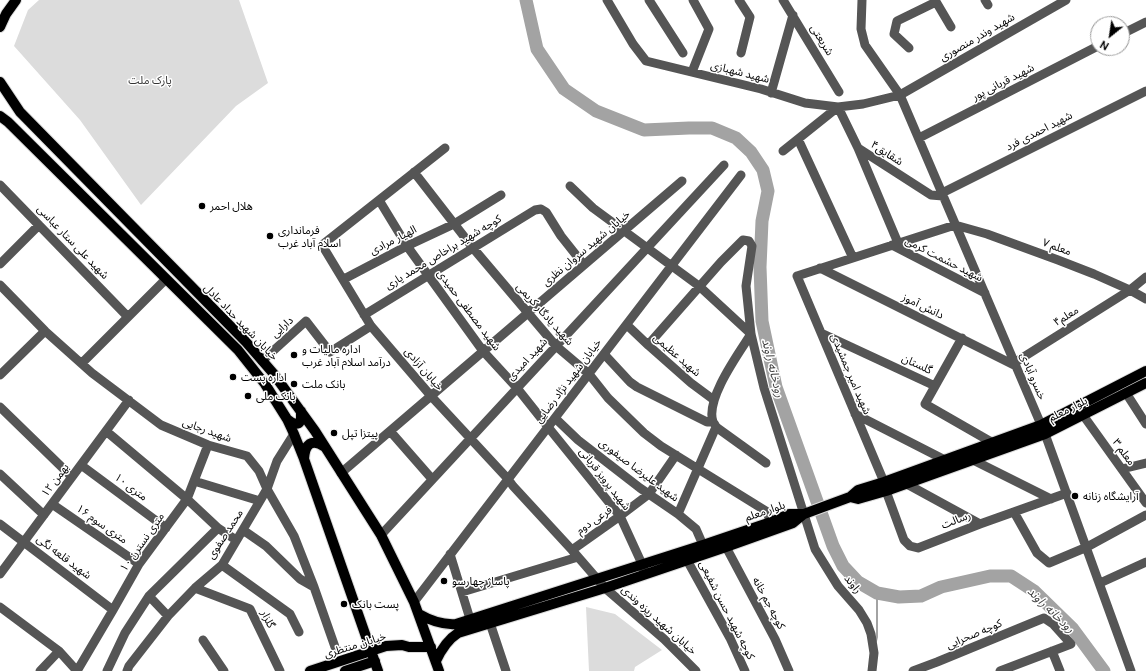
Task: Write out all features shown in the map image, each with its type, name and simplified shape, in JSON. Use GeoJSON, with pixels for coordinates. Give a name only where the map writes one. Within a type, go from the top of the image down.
{"type":"FeatureCollection","features":[{"type":"Feature","properties":{"kind":"main road"},"geometry":{"type":"LineString","coordinates":[[0,27],[6,14],[16,0]]}},
{"type":"Feature","properties":{"kind":"main road","name":"خیابان شهید حداد عادل"},"geometry":{"type":"LineString","coordinates":[[0,82],[20,112],[246,342],[273,373],[301,411],[381,535],[414,602],[437,666]]}},
{"type":"Feature","properties":{"kind":"main road","name":"خیابان شهید حداد عادل"},"geometry":{"type":"LineString","coordinates":[[0,116],[8,122],[238,350],[265,384],[287,418],[304,459],[378,671]]}},
{"type":"Feature","properties":{"kind":"main road","name":"بلوار معلم"},"geometry":{"type":"LineString","coordinates":[[885,486],[945,460],[992,443],[1043,430],[1146,371]]}},
{"type":"Feature","properties":{"kind":"main road","name":"بلوار معلم"},"geometry":{"type":"LineString","coordinates":[[419,614],[429,620],[447,625],[456,624],[596,578],[687,560],[793,523],[804,514],[850,497],[858,490],[905,483],[973,460],[1043,430],[1083,415],[1146,383]]}},
{"type":"Feature","properties":{"kind":"main road"},"geometry":{"type":"LineString","coordinates":[[287,418],[293,423],[299,423],[301,420],[301,411]]}},
{"type":"Feature","properties":{"kind":"main road"},"geometry":{"type":"LineString","coordinates":[[304,459],[306,448],[309,444],[316,442],[325,447]]}},
{"type":"Feature","properties":{"kind":"main road","name":"بلوار معلم"},"geometry":{"type":"LineString","coordinates":[[437,666],[440,652],[451,638],[458,633],[604,588],[643,569],[703,545],[771,522],[789,514],[804,514]]}},
{"type":"Feature","properties":{"kind":"main road","name":"خیابان منتظری"},"geometry":{"type":"LineString","coordinates":[[344,671],[373,656],[386,646],[402,645],[409,647],[431,647]]}},
{"type":"Feature","properties":{"kind":"main road","name":"خیابان منتظری"},"geometry":{"type":"LineString","coordinates":[[312,671],[373,656]]}},
{"type":"Feature","properties":{"kind":"street","name":"شهید شهبازی"},"geometry":{"type":"LineString","coordinates":[[607,0],[633,44],[646,60],[805,103],[838,107],[863,104],[900,95]]}},
{"type":"Feature","properties":{"kind":"street"},"geometry":{"type":"LineString","coordinates":[[649,0],[683,53]]}},
{"type":"Feature","properties":{"kind":"street"},"geometry":{"type":"LineString","coordinates":[[692,72],[709,29],[693,0]]}},
{"type":"Feature","properties":{"kind":"street"},"geometry":{"type":"LineString","coordinates":[[739,0],[750,17],[740,53]]}},
{"type":"Feature","properties":{"kind":"street","name":"شریعتی"},"geometry":{"type":"LineString","coordinates":[[783,0],[839,92]]}},
{"type":"Feature","properties":{"kind":"street","name":"خسرو آبادی"},"geometry":{"type":"LineString","coordinates":[[862,0],[861,29],[864,45],[900,95],[919,138],[1043,430],[1087,547],[1131,671]]}},
{"type":"Feature","properties":{"kind":"street","name":"شهید وندر منصوری"},"geometry":{"type":"LineString","coordinates":[[900,95],[1066,0]]}},
{"type":"Feature","properties":{"kind":"street"},"geometry":{"type":"LineString","coordinates":[[909,48],[894,34],[897,21],[935,1],[951,28]]}},
{"type":"Feature","properties":{"kind":"street"},"geometry":{"type":"LineString","coordinates":[[771,93],[793,15]]}},
{"type":"Feature","properties":{"kind":"street"},"geometry":{"type":"LineString","coordinates":[[1130,30],[1146,22]]}},
{"type":"Feature","properties":{"kind":"street","name":"شهید قربانی پور"},"geometry":{"type":"LineString","coordinates":[[919,138],[1090,50]]}},
{"type":"Feature","properties":{"kind":"street","name":"شهید احمدی فرد"},"geometry":{"type":"LineString","coordinates":[[942,195],[1146,91]]}},
{"type":"Feature","properties":{"kind":"street"},"geometry":{"type":"LineString","coordinates":[[783,151],[838,107]]}},
{"type":"Feature","properties":{"kind":"street","name":"شقایق۴"},"geometry":{"type":"LineString","coordinates":[[838,107],[858,148],[931,196],[942,195]]}},
{"type":"Feature","properties":{"kind":"street"},"geometry":{"type":"LineString","coordinates":[[798,139],[853,258]]}},
{"type":"Feature","properties":{"kind":"street","name":"خیابان آزادی"},"geometry":{"type":"LineString","coordinates":[[445,148],[322,244],[371,326],[431,396],[471,438],[596,578]]}},
{"type":"Feature","properties":{"kind":"street"},"geometry":{"type":"LineString","coordinates":[[858,148],[895,244]]}},
{"type":"Feature","properties":{"kind":"street","name":"شهید امیدی"},"geometry":{"type":"LineString","coordinates":[[381,535],[724,165]]}},
{"type":"Feature","properties":{"kind":"street","name":"شهید یادگار کریمی"},"geometry":{"type":"LineString","coordinates":[[414,172],[473,248],[556,346],[589,374],[608,398],[644,433],[661,446],[766,511],[771,522]]}},
{"type":"Feature","properties":{"kind":"street","name":"خیابان شهید نژاد رضایی"},"geometry":{"type":"LineString","coordinates":[[414,602],[741,174]]}},
{"type":"Feature","properties":{"kind":"street","name":"خیابان شهید سروان نظری"},"geometry":{"type":"LineString","coordinates":[[341,472],[682,181]]}},
{"type":"Feature","properties":{"kind":"street","name":"شهید علی ستار عباسی"},"geometry":{"type":"LineString","coordinates":[[0,185],[128,317]]}},
{"type":"Feature","properties":{"kind":"street"},"geometry":{"type":"LineString","coordinates":[[570,186],[593,208],[699,286],[751,334],[725,374],[714,400],[712,410],[715,424],[698,469],[678,514]]}},
{"type":"Feature","properties":{"kind":"street","name":"الهیار مرادی"},"geometry":{"type":"LineString","coordinates":[[344,279],[407,246],[454,224],[501,195]]}},
{"type":"Feature","properties":{"kind":"street","name":"شهید مصطفی حمیدی"},"geometry":{"type":"LineString","coordinates":[[379,200],[407,246],[483,351],[517,388],[548,427]]}},
{"type":"Feature","properties":{"kind":"street","name":"کوچه شهید براخاص محمد یاری"},"geometry":{"type":"LineString","coordinates":[[364,314],[535,210],[541,209],[546,212],[561,236],[584,265]]}},
{"type":"Feature","properties":{"kind":"street"},"geometry":{"type":"LineString","coordinates":[[0,264],[39,225]]}},
{"type":"Feature","properties":{"kind":"street"},"geometry":{"type":"LineString","coordinates":[[820,268],[955,225]]}},
{"type":"Feature","properties":{"kind":"street","name":"معلم ۷"},"geometry":{"type":"LineString","coordinates":[[955,225],[987,234],[1058,260],[1094,274],[1146,299]]}},
{"type":"Feature","properties":{"kind":"street","name":"راوند"},"geometry":{"type":"LineString","coordinates":[[699,286],[743,240],[749,240],[752,246],[746,286],[751,334],[764,388],[815,548],[838,586],[859,610],[867,623],[871,634],[874,653],[872,671]]}},
{"type":"Feature","properties":{"kind":"street","name":"شهید حشمت کرمی"},"geometry":{"type":"LineString","coordinates":[[895,244],[984,293]]}},
{"type":"Feature","properties":{"kind":"street","name":"شهید امیر جمشیدی"},"geometry":{"type":"LineString","coordinates":[[820,268],[797,276],[885,486]]}},
{"type":"Feature","properties":{"kind":"street","name":"دانش آموز"},"geometry":{"type":"LineString","coordinates":[[820,268],[1015,364]]}},
{"type":"Feature","properties":{"kind":"street","name":"معلم۴"},"geometry":{"type":"LineString","coordinates":[[1015,364],[1130,290],[1146,278]]}},
{"type":"Feature","properties":{"kind":"street"},"geometry":{"type":"LineString","coordinates":[[82,364],[166,279]]}},
{"type":"Feature","properties":{"kind":"street","name":"شهید رجایی"},"geometry":{"type":"LineString","coordinates":[[0,285],[45,331],[82,364],[161,425],[208,445],[247,456],[259,471],[267,489],[294,536],[314,586],[335,647]]}},
{"type":"Feature","properties":{"kind":"street"},"geometry":{"type":"LineString","coordinates":[[648,345],[699,286]]}},
{"type":"Feature","properties":{"kind":"street","name":"دارایی"},"geometry":{"type":"LineString","coordinates":[[262,361],[306,321],[330,352],[371,326]]}},
{"type":"Feature","properties":{"kind":"street","name":"شهید عظیمی"},"geometry":{"type":"LineString","coordinates":[[627,324],[691,384],[714,400]]}},
{"type":"Feature","properties":{"kind":"street"},"geometry":{"type":"LineString","coordinates":[[0,374],[45,331]]}},
{"type":"Feature","properties":{"kind":"street","name":"گلستان"},"geometry":{"type":"LineString","coordinates":[[821,333],[935,386],[925,404],[992,443]]}},
{"type":"Feature","properties":{"kind":"street"},"geometry":{"type":"LineString","coordinates":[[935,386],[962,338]]}},
{"type":"Feature","properties":{"kind":"street"},"geometry":{"type":"LineString","coordinates":[[604,354],[630,382],[637,387],[706,422],[715,424],[766,463]]}},
{"type":"Feature","properties":{"kind":"street"},"geometry":{"type":"LineString","coordinates":[[1126,393],[1146,424]]}},
{"type":"Feature","properties":{"kind":"street","name":"۱۲ بهمن"},"geometry":{"type":"LineString","coordinates":[[0,574],[129,400]]}},
{"type":"Feature","properties":{"kind":"street"},"geometry":{"type":"LineString","coordinates":[[0,408],[72,477]]}},
{"type":"Feature","properties":{"kind":"street"},"geometry":{"type":"LineString","coordinates":[[855,414],[945,460]]}},
{"type":"Feature","properties":{"kind":"street","name":"معلم ۳"},"geometry":{"type":"LineString","coordinates":[[1083,415],[1146,502]]}},
{"type":"Feature","properties":{"kind":"street","name":"شهید علیرضا صیفوری"},"geometry":{"type":"LineString","coordinates":[[555,418],[578,440],[696,529],[703,545]]}},
{"type":"Feature","properties":{"kind":"street","name":"شهید پرویز قربانی"},"geometry":{"type":"LineString","coordinates":[[548,427],[620,516],[643,569]]}},
{"type":"Feature","properties":{"kind":"street"},"geometry":{"type":"LineString","coordinates":[[106,431],[187,499],[218,528],[236,540]]}},
{"type":"Feature","properties":{"kind":"street"},"geometry":{"type":"LineString","coordinates":[[390,431],[432,479]]}},
{"type":"Feature","properties":{"kind":"street","name":"محمد صفوی"},"geometry":{"type":"LineString","coordinates":[[127,671],[129,666],[168,616],[195,588],[222,565],[260,502],[267,489],[277,461],[294,434]]}},
{"type":"Feature","properties":{"kind":"street","name":"۱۰ متری نسترن"},"geometry":{"type":"LineString","coordinates":[[0,607],[59,651],[77,671],[114,610],[139,564],[187,499],[208,445]]}},
{"type":"Feature","properties":{"kind":"street","name":"فرعی دوم"},"geometry":{"type":"LineString","coordinates":[[462,592],[575,553],[649,494],[676,455]]}},
{"type":"Feature","properties":{"kind":"street"},"geometry":{"type":"LineString","coordinates":[[973,460],[1051,499]]}},
{"type":"Feature","properties":{"kind":"street"},"geometry":{"type":"LineString","coordinates":[[1122,469],[1146,463]]}},
{"type":"Feature","properties":{"kind":"street","name":"۱۰ متری"},"geometry":{"type":"LineString","coordinates":[[81,465],[166,528]]}},
{"type":"Feature","properties":{"kind":"street"},"geometry":{"type":"LineString","coordinates":[[0,474],[44,515]]}},
{"type":"Feature","properties":{"kind":"street"},"geometry":{"type":"LineString","coordinates":[[194,481],[260,502]]}},
{"type":"Feature","properties":{"kind":"street"},"geometry":{"type":"LineString","coordinates":[[905,483],[980,524]]}},
{"type":"Feature","properties":{"kind":"street","name":"رسالت"},"geometry":{"type":"LineString","coordinates":[[885,486],[904,540],[910,546],[918,548],[1067,493]]}},
{"type":"Feature","properties":{"kind":"street","name":"۱۶ متری سوم"},"geometry":{"type":"LineString","coordinates":[[52,504],[139,564]]}},
{"type":"Feature","properties":{"kind":"street"},"geometry":{"type":"LineString","coordinates":[[1014,512],[1037,553],[1049,563],[1087,547],[1146,515]]}},
{"type":"Feature","properties":{"kind":"street","name":"شهید قلعه نگی"},"geometry":{"type":"LineString","coordinates":[[0,524],[114,610]]}},
{"type":"Feature","properties":{"kind":"street"},"geometry":{"type":"LineString","coordinates":[[107,671],[125,633],[149,596],[218,528]]}},
{"type":"Feature","properties":{"kind":"street"},"geometry":{"type":"LineString","coordinates":[[243,530],[266,546],[300,579],[314,586]]}},
{"type":"Feature","properties":{"kind":"street","name":"کوچه جم خانه"},"geometry":{"type":"LineString","coordinates":[[726,547],[775,639],[789,671]]}},
{"type":"Feature","properties":{"kind":"street"},"geometry":{"type":"LineString","coordinates":[[450,554],[470,619]]}},
{"type":"Feature","properties":{"kind":"street","name":"کوچه شهید حسن شفیعی"},"geometry":{"type":"LineString","coordinates":[[687,560],[730,638],[744,671]]}},
{"type":"Feature","properties":{"kind":"street"},"geometry":{"type":"LineString","coordinates":[[1100,583],[1146,562]]}},
{"type":"Feature","properties":{"kind":"street"},"geometry":{"type":"LineString","coordinates":[[222,565],[290,614],[299,632]]}},
{"type":"Feature","properties":{"kind":"street","name":"خیابان شهید ریزه وندی"},"geometry":{"type":"LineString","coordinates":[[596,578],[604,588],[664,639],[696,671]]}},
{"type":"Feature","properties":{"kind":"street","name":"گلزار"},"geometry":{"type":"LineString","coordinates":[[195,588],[250,609],[280,671]]}},
{"type":"Feature","properties":{"kind":"street"},"geometry":{"type":"LineString","coordinates":[[149,596],[168,616]]}},
{"type":"Feature","properties":{"kind":"street","name":"کوچه صحرایی"},"geometry":{"type":"LineString","coordinates":[[913,671],[1044,618],[1053,624],[1071,644],[1052,651]]}},
{"type":"Feature","properties":{"kind":"street"},"geometry":{"type":"LineString","coordinates":[[490,623],[506,671]]}},
{"type":"Feature","properties":{"kind":"street"},"geometry":{"type":"LineString","coordinates":[[204,640],[224,671]]}},
{"type":"Feature","properties":{"kind":"street"},"geometry":{"type":"LineString","coordinates":[[40,671],[59,651]]}},
{"type":"Feature","properties":{"kind":"street"},"geometry":{"type":"LineString","coordinates":[[1000,671],[1052,651],[1060,671]]}},
{"type":"Feature","properties":{"kind":"green space","name":"پارک ملت"},"geometry":{"type":"Polygon","coordinates":[[[39,0],[239,0],[268,83],[236,106],[141,205],[80,120],[14,46],[28,10],[39,0]]]}},
{"type":"Feature","properties":{"kind":"green space"},"geometry":{"type":"Polygon","coordinates":[[[586,607],[615,614],[662,650],[635,667],[634,671],[589,671],[586,607]]]}},
{"type":"Feature","properties":{"kind":"waterway","name":"رودخانه راوند"},"geometry":{"type":"LineString","coordinates":[[526,0],[537,49],[564,89],[596,111],[644,130],[712,128],[736,138],[751,152],[763,170],[768,191],[762,221],[760,267],[762,321],[776,387],[833,546],[843,566],[858,582],[877,593],[899,597],[921,596],[941,587],[990,576],[1011,576],[1034,591],[1073,629],[1104,671]]}},
{"type":"Feature","properties":{"kind":"waterway"},"geometry":{"type":"LineString","coordinates":[[876,641],[877,593]]}},
{"type":"Feature","properties":{"kind":"place","name":"هلال احمر"},"geometry":{"type":"Point","coordinates":[202,206]}},
{"type":"Feature","properties":{"kind":"place","name":"فرمانداری اسلام آباد غرب"},"geometry":{"type":"Point","coordinates":[270,236]}},
{"type":"Feature","properties":{"kind":"place","name":"اداره مالیات و درآمد اسلام آباد غرب"},"geometry":{"type":"Point","coordinates":[294,355]}},
{"type":"Feature","properties":{"kind":"place","name":"اداره پست"},"geometry":{"type":"Point","coordinates":[233,377]}},
{"type":"Feature","properties":{"kind":"place","name":"بانک ملت"},"geometry":{"type":"Point","coordinates":[294,384]}},
{"type":"Feature","properties":{"kind":"place","name":"بانک ملی"},"geometry":{"type":"Point","coordinates":[248,396]}},
{"type":"Feature","properties":{"kind":"place","name":"پیتزا تپل"},"geometry":{"type":"Point","coordinates":[334,433]}},
{"type":"Feature","properties":{"kind":"place","name":"آرایشگاه زنانه"},"geometry":{"type":"Point","coordinates":[1075,496]}},
{"type":"Feature","properties":{"kind":"place","name":"پاساژ چهارسو"},"geometry":{"type":"Point","coordinates":[444,581]}},
{"type":"Feature","properties":{"kind":"place","name":"پست بانک"},"geometry":{"type":"Point","coordinates":[344,604]}}]}
